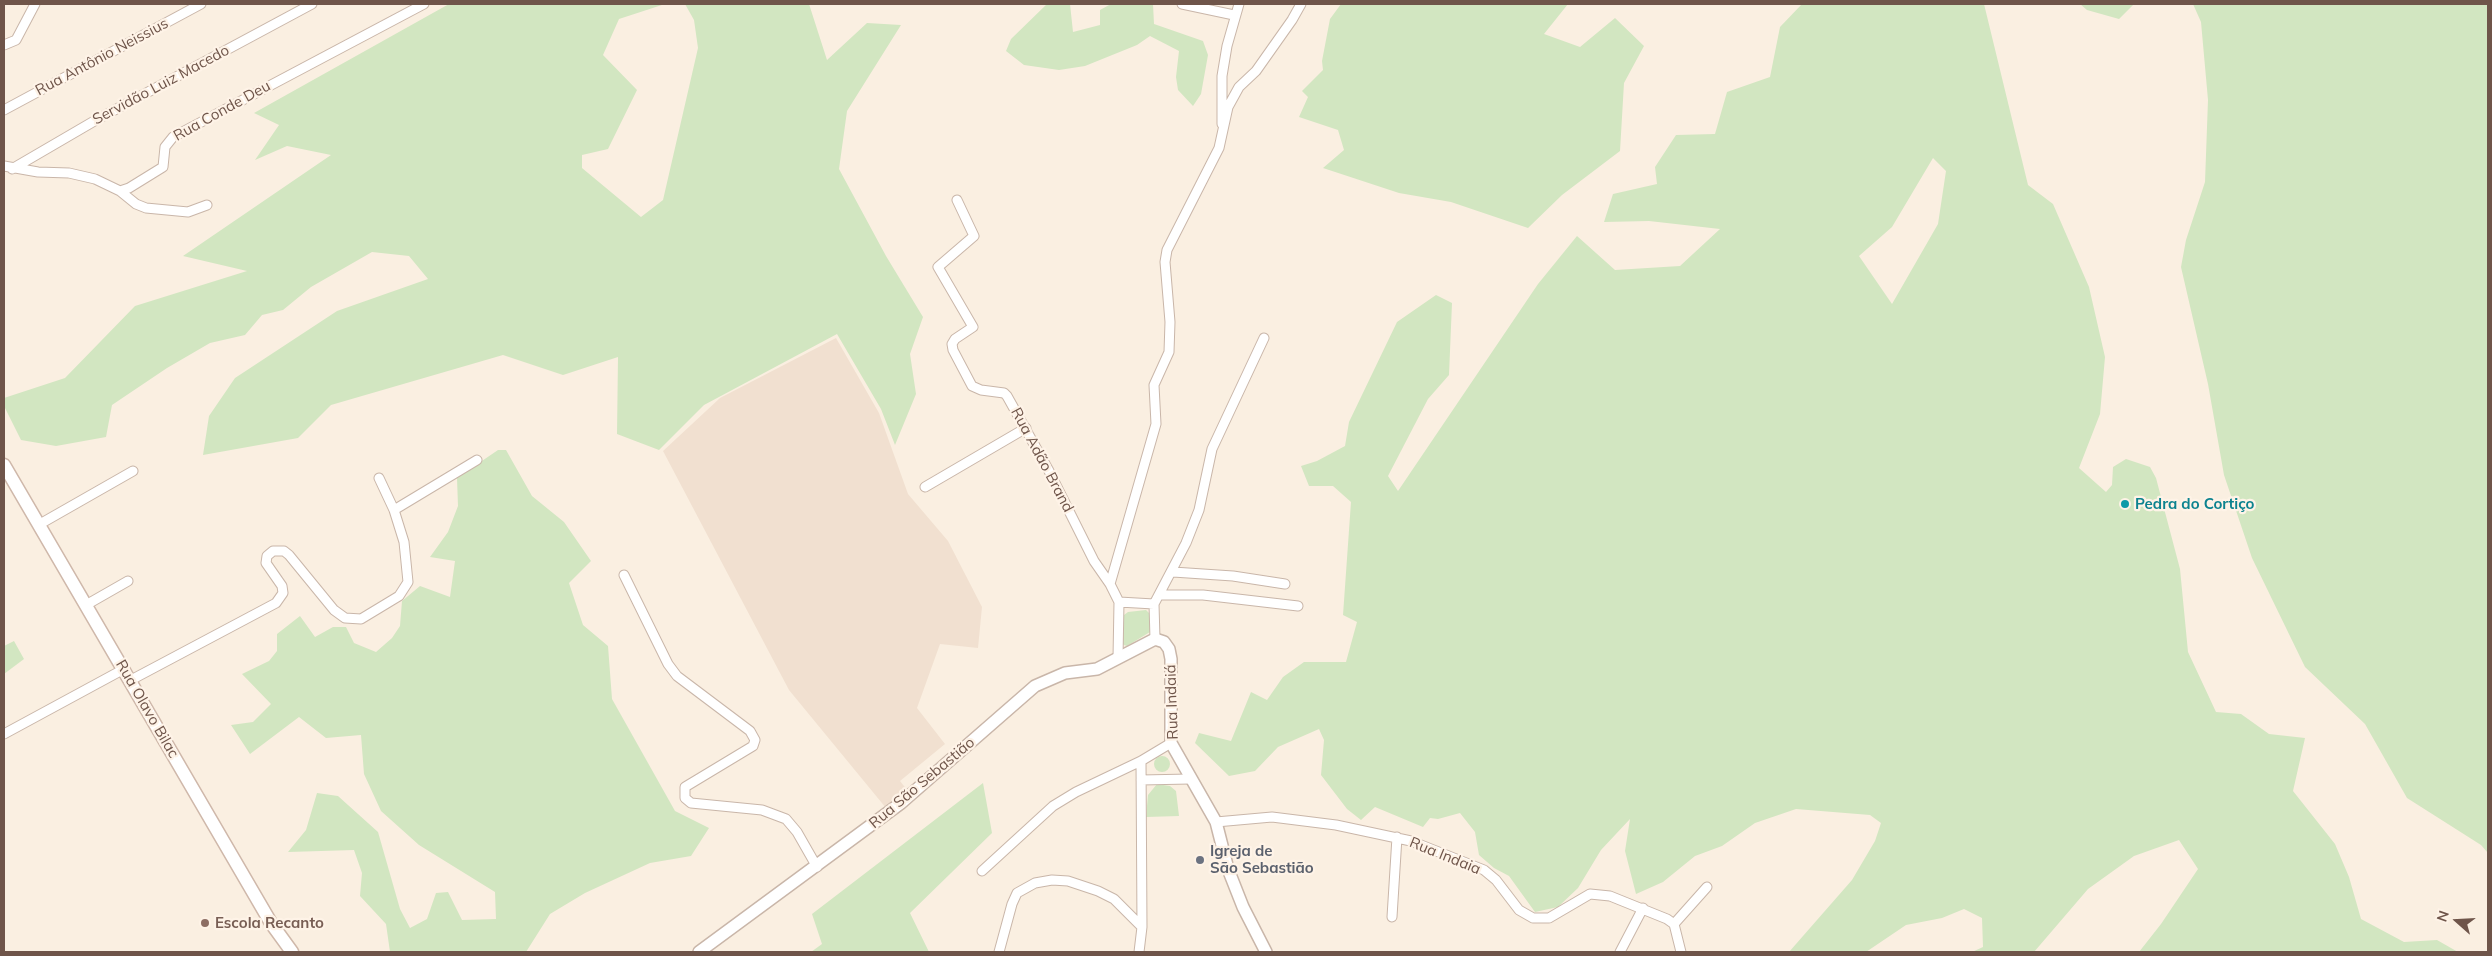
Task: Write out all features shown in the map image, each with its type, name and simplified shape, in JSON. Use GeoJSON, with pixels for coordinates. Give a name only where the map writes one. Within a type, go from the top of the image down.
{"type":"FeatureCollection","features":[{"type":"Feature","properties":{"kind":"main road","name":"Rua Olavo Bilac"},"geometry":{"type":"LineString","coordinates":[[4,465],[271,923],[292,952]]}},
{"type":"Feature","properties":{"kind":"street"},"geometry":{"type":"LineString","coordinates":[[4,45],[16,40],[35,4]]}},
{"type":"Feature","properties":{"kind":"street","name":"Rua Antônio Neissius"},"geometry":{"type":"LineString","coordinates":[[4,110],[201,4]]}},
{"type":"Feature","properties":{"kind":"street","name":"Servidão Luiz Macedo"},"geometry":{"type":"LineString","coordinates":[[8,167],[312,4]]}},
{"type":"Feature","properties":{"kind":"street","name":"Rua Conde Deu"},"geometry":{"type":"LineString","coordinates":[[120,191],[163,167],[165,146],[173,136],[424,4]]}},
{"type":"Feature","properties":{"kind":"street"},"geometry":{"type":"LineString","coordinates":[[1182,4],[1234,15]]}},
{"type":"Feature","properties":{"kind":"street"},"geometry":{"type":"LineString","coordinates":[[1223,132],[1220,115],[1222,76],[1234,15],[1239,4]]}},
{"type":"Feature","properties":{"kind":"street"},"geometry":{"type":"LineString","coordinates":[[1110,584],[1156,424],[1154,385],[1169,352],[1170,322],[1165,262],[1167,250],[1219,148],[1228,106],[1239,87],[1256,71],[1292,20],[1300,4]]}},
{"type":"Feature","properties":{"kind":"street"},"geometry":{"type":"LineString","coordinates":[[8,167],[69,173],[95,179],[120,191],[136,204],[146,208],[188,212],[207,205]]}},
{"type":"Feature","properties":{"kind":"street","name":"Rua Adão Brand"},"geometry":{"type":"LineString","coordinates":[[957,200],[974,236],[938,267],[973,327],[955,339],[952,344],[953,350],[972,386],[981,390],[1004,393],[1026,428],[1094,561],[1110,584],[1119,602]]}},
{"type":"Feature","properties":{"kind":"street"},"geometry":{"type":"LineString","coordinates":[[1155,639],[1154,604],[1172,572],[1199,510],[1212,448],[1264,338]]}},
{"type":"Feature","properties":{"kind":"street"},"geometry":{"type":"LineString","coordinates":[[925,487],[1026,428]]}},
{"type":"Feature","properties":{"kind":"street"},"geometry":{"type":"LineString","coordinates":[[394,510],[477,460]]}},
{"type":"Feature","properties":{"kind":"street"},"geometry":{"type":"LineString","coordinates":[[40,524],[133,471]]}},
{"type":"Feature","properties":{"kind":"street"},"geometry":{"type":"LineString","coordinates":[[4,734],[272,606],[280,600],[283,593],[282,586],[266,563],[267,556],[273,551],[279,549],[289,555],[334,610],[345,618],[361,619],[393,601],[404,590],[408,582],[408,571],[404,542],[394,510],[379,478]]}},
{"type":"Feature","properties":{"kind":"street"},"geometry":{"type":"LineString","coordinates":[[1172,572],[1233,576],[1285,584]]}},
{"type":"Feature","properties":{"kind":"street"},"geometry":{"type":"LineString","coordinates":[[624,575],[672,669],[684,681],[750,731],[755,740],[753,746],[686,787],[685,798],[691,803],[762,810],[786,819],[797,832],[816,867]]}},
{"type":"Feature","properties":{"kind":"street"},"geometry":{"type":"LineString","coordinates":[[86,605],[128,581]]}},
{"type":"Feature","properties":{"kind":"street"},"geometry":{"type":"LineString","coordinates":[[1160,595],[1203,595],[1298,606]]}},
{"type":"Feature","properties":{"kind":"street"},"geometry":{"type":"LineString","coordinates":[[1118,658],[1119,602],[1154,604]]}},
{"type":"Feature","properties":{"kind":"street","name":"Rua São Sebastião"},"geometry":{"type":"LineString","coordinates":[[699,952],[902,802],[1035,686],[1065,673],[1097,669],[1155,639]]}},
{"type":"Feature","properties":{"kind":"street","name":"Rua Indaiá"},"geometry":{"type":"LineString","coordinates":[[1155,639],[1164,642],[1169,649],[1171,659],[1171,743],[1216,822],[1228,869],[1243,907],[1266,952]]}},
{"type":"Feature","properties":{"kind":"street"},"geometry":{"type":"LineString","coordinates":[[982,872],[1052,806],[1076,792],[1141,761],[1171,743]]}},
{"type":"Feature","properties":{"kind":"street"},"geometry":{"type":"LineString","coordinates":[[1138,952],[1142,927],[1141,761]]}},
{"type":"Feature","properties":{"kind":"street"},"geometry":{"type":"LineString","coordinates":[[1141,780],[1190,779]]}},
{"type":"Feature","properties":{"kind":"street","name":"Rua Indaia"},"geometry":{"type":"LineString","coordinates":[[1216,822],[1272,816],[1336,825],[1397,837],[1440,851],[1484,870],[1496,880],[1519,910],[1533,918],[1549,918],[1590,894],[1610,896],[1643,908],[1668,919],[1674,924]]}},
{"type":"Feature","properties":{"kind":"street"},"geometry":{"type":"LineString","coordinates":[[1392,917],[1397,837]]}},
{"type":"Feature","properties":{"kind":"street"},"geometry":{"type":"LineString","coordinates":[[999,952],[1012,904],[1017,893],[1035,883],[1052,880],[1068,881],[1098,890],[1114,899],[1142,927]]}},
{"type":"Feature","properties":{"kind":"street"},"geometry":{"type":"LineString","coordinates":[[1681,952],[1674,924],[1707,887]]}},
{"type":"Feature","properties":{"kind":"street"},"geometry":{"type":"LineString","coordinates":[[1620,952],[1643,908]]}},
{"type":"Feature","properties":{"kind":"shaded area"},"geometry":{"type":"Polygon","coordinates":[[[836,338],[879,413],[908,494],[948,541],[982,607],[978,648],[940,644],[917,708],[945,744],[900,781],[908,791],[886,808],[789,690],[663,451],[720,398],[836,338]]]}},
{"type":"Feature","properties":{"kind":"green space"},"geometry":{"type":"Polygon","coordinates":[[[449,4],[665,4],[619,19],[603,55],[637,90],[608,149],[582,155],[582,168],[641,217],[663,200],[698,48],[694,20],[685,4],[809,4],[827,60],[867,23],[901,25],[847,111],[839,169],[886,256],[923,317],[910,354],[916,394],[895,445],[881,409],[837,334],[704,405],[659,450],[617,434],[618,357],[563,375],[503,355],[331,405],[298,438],[203,455],[209,416],[235,378],[337,311],[428,279],[409,256],[372,252],[311,287],[283,310],[262,315],[245,335],[210,343],[167,368],[112,405],[106,437],[56,446],[21,440],[4,406],[4,398],[65,378],[135,306],[247,271],[183,256],[331,155],[287,146],[255,160],[279,125],[254,113],[449,4]]]}},
{"type":"Feature","properties":{"kind":"green space"},"geometry":{"type":"Polygon","coordinates":[[[1047,4],[1070,4],[1073,32],[1100,25],[1100,10],[1111,4],[1153,4],[1154,24],[1203,41],[1208,55],[1201,94],[1193,106],[1178,90],[1176,77],[1179,51],[1150,36],[1137,45],[1085,66],[1059,70],[1024,65],[1006,51],[1011,39],[1047,4]]]}},
{"type":"Feature","properties":{"kind":"green space"},"geometry":{"type":"Polygon","coordinates":[[[1341,4],[1568,4],[1544,34],[1580,47],[1615,18],[1644,46],[1624,83],[1620,151],[1562,195],[1528,228],[1451,202],[1399,193],[1323,168],[1344,150],[1338,130],[1299,117],[1308,97],[1302,91],[1323,70],[1322,61],[1330,19],[1341,4]]]}},
{"type":"Feature","properties":{"kind":"green space"},"geometry":{"type":"Polygon","coordinates":[[[1802,4],[1984,4],[2028,185],[2053,204],[2089,287],[2105,357],[2100,414],[2079,468],[2106,492],[2112,485],[2113,467],[2126,459],[2150,467],[2156,478],[2180,569],[2188,652],[2216,712],[2241,714],[2269,734],[2305,738],[2293,791],[2335,844],[2349,877],[2361,919],[2404,942],[2437,940],[2458,952],[2139,952],[2161,924],[2198,869],[2179,840],[2134,856],[2088,889],[2034,952],[1972,952],[1983,947],[1982,918],[1964,909],[1942,918],[1906,925],[1866,952],[1789,952],[1852,880],[1875,841],[1881,823],[1870,815],[1796,809],[1755,823],[1722,846],[1695,856],[1663,882],[1636,894],[1625,851],[1630,819],[1601,850],[1578,888],[1558,907],[1535,912],[1509,876],[1494,868],[1479,855],[1475,832],[1460,813],[1438,819],[1430,818],[1423,827],[1375,807],[1361,820],[1347,809],[1321,775],[1324,740],[1319,729],[1278,747],[1255,771],[1229,776],[1195,743],[1199,733],[1231,741],[1251,692],[1267,700],[1283,677],[1304,662],[1346,662],[1357,622],[1343,615],[1351,502],[1333,486],[1309,486],[1301,466],[1317,461],[1345,446],[1349,422],[1397,322],[1436,295],[1452,303],[1449,375],[1428,399],[1388,476],[1398,491],[1538,284],[1577,236],[1615,270],[1680,266],[1720,229],[1649,221],[1604,222],[1613,194],[1657,184],[1655,167],[1676,135],[1715,134],[1727,92],[1770,77],[1780,27],[1802,4]],[[1933,158],[1892,227],[1859,256],[1892,304],[1938,224],[1946,171],[1933,158]]]}},
{"type":"Feature","properties":{"kind":"green space"},"geometry":{"type":"Polygon","coordinates":[[[2080,4],[2134,4],[2119,19],[2087,10],[2080,4]]]}},
{"type":"Feature","properties":{"kind":"green space"},"geometry":{"type":"Polygon","coordinates":[[[2193,4],[2488,4],[2488,853],[2481,845],[2407,798],[2365,724],[2305,667],[2252,558],[2224,475],[2208,384],[2181,267],[2186,240],[2205,182],[2208,100],[2201,22],[2193,4]]]}},
{"type":"Feature","properties":{"kind":"green space"},"geometry":{"type":"Polygon","coordinates":[[[498,450],[506,450],[532,496],[564,522],[591,561],[569,583],[583,625],[608,646],[612,699],[675,811],[709,828],[691,856],[650,863],[585,893],[550,914],[526,952],[390,952],[386,924],[360,896],[362,873],[354,850],[288,852],[306,830],[317,793],[338,796],[378,832],[400,909],[410,928],[427,919],[436,893],[448,892],[462,920],[496,919],[495,892],[419,845],[381,811],[364,774],[361,735],[326,738],[299,717],[250,754],[231,725],[253,722],[271,704],[242,674],[269,661],[277,651],[277,634],[300,616],[315,637],[333,627],[346,627],[354,643],[376,652],[392,638],[400,626],[402,601],[420,586],[450,597],[455,561],[430,557],[448,532],[458,506],[457,478],[498,450]]]}},
{"type":"Feature","properties":{"kind":"green space"},"geometry":{"type":"Polygon","coordinates":[[[1146,610],[1150,614],[1150,632],[1127,646],[1124,645],[1121,642],[1124,615],[1128,612],[1146,610]]]}},
{"type":"Feature","properties":{"kind":"green space"},"geometry":{"type":"Polygon","coordinates":[[[14,641],[24,659],[4,674],[4,646],[14,641]]]}},
{"type":"Feature","properties":{"kind":"green space"},"geometry":{"type":"Polygon","coordinates":[[[1159,756],[1165,756],[1170,761],[1168,770],[1159,772],[1154,767],[1154,761],[1159,756]]]}},
{"type":"Feature","properties":{"kind":"green space"},"geometry":{"type":"Polygon","coordinates":[[[983,783],[992,833],[910,913],[929,952],[811,952],[822,944],[812,914],[983,783]]]}},
{"type":"Feature","properties":{"kind":"green space"},"geometry":{"type":"Polygon","coordinates":[[[1157,784],[1170,786],[1176,791],[1179,816],[1146,817],[1148,795],[1157,784]]]}},
{"type":"Feature","properties":{"kind":"place","name":"Pedra do Cortiço"},"geometry":{"type":"Point","coordinates":[2125,504]}},
{"type":"Feature","properties":{"kind":"place","name":"Igreja de São Sebastião"},"geometry":{"type":"Point","coordinates":[1200,860]}},
{"type":"Feature","properties":{"kind":"place","name":"Escola Recanto"},"geometry":{"type":"Point","coordinates":[205,923]}}]}
